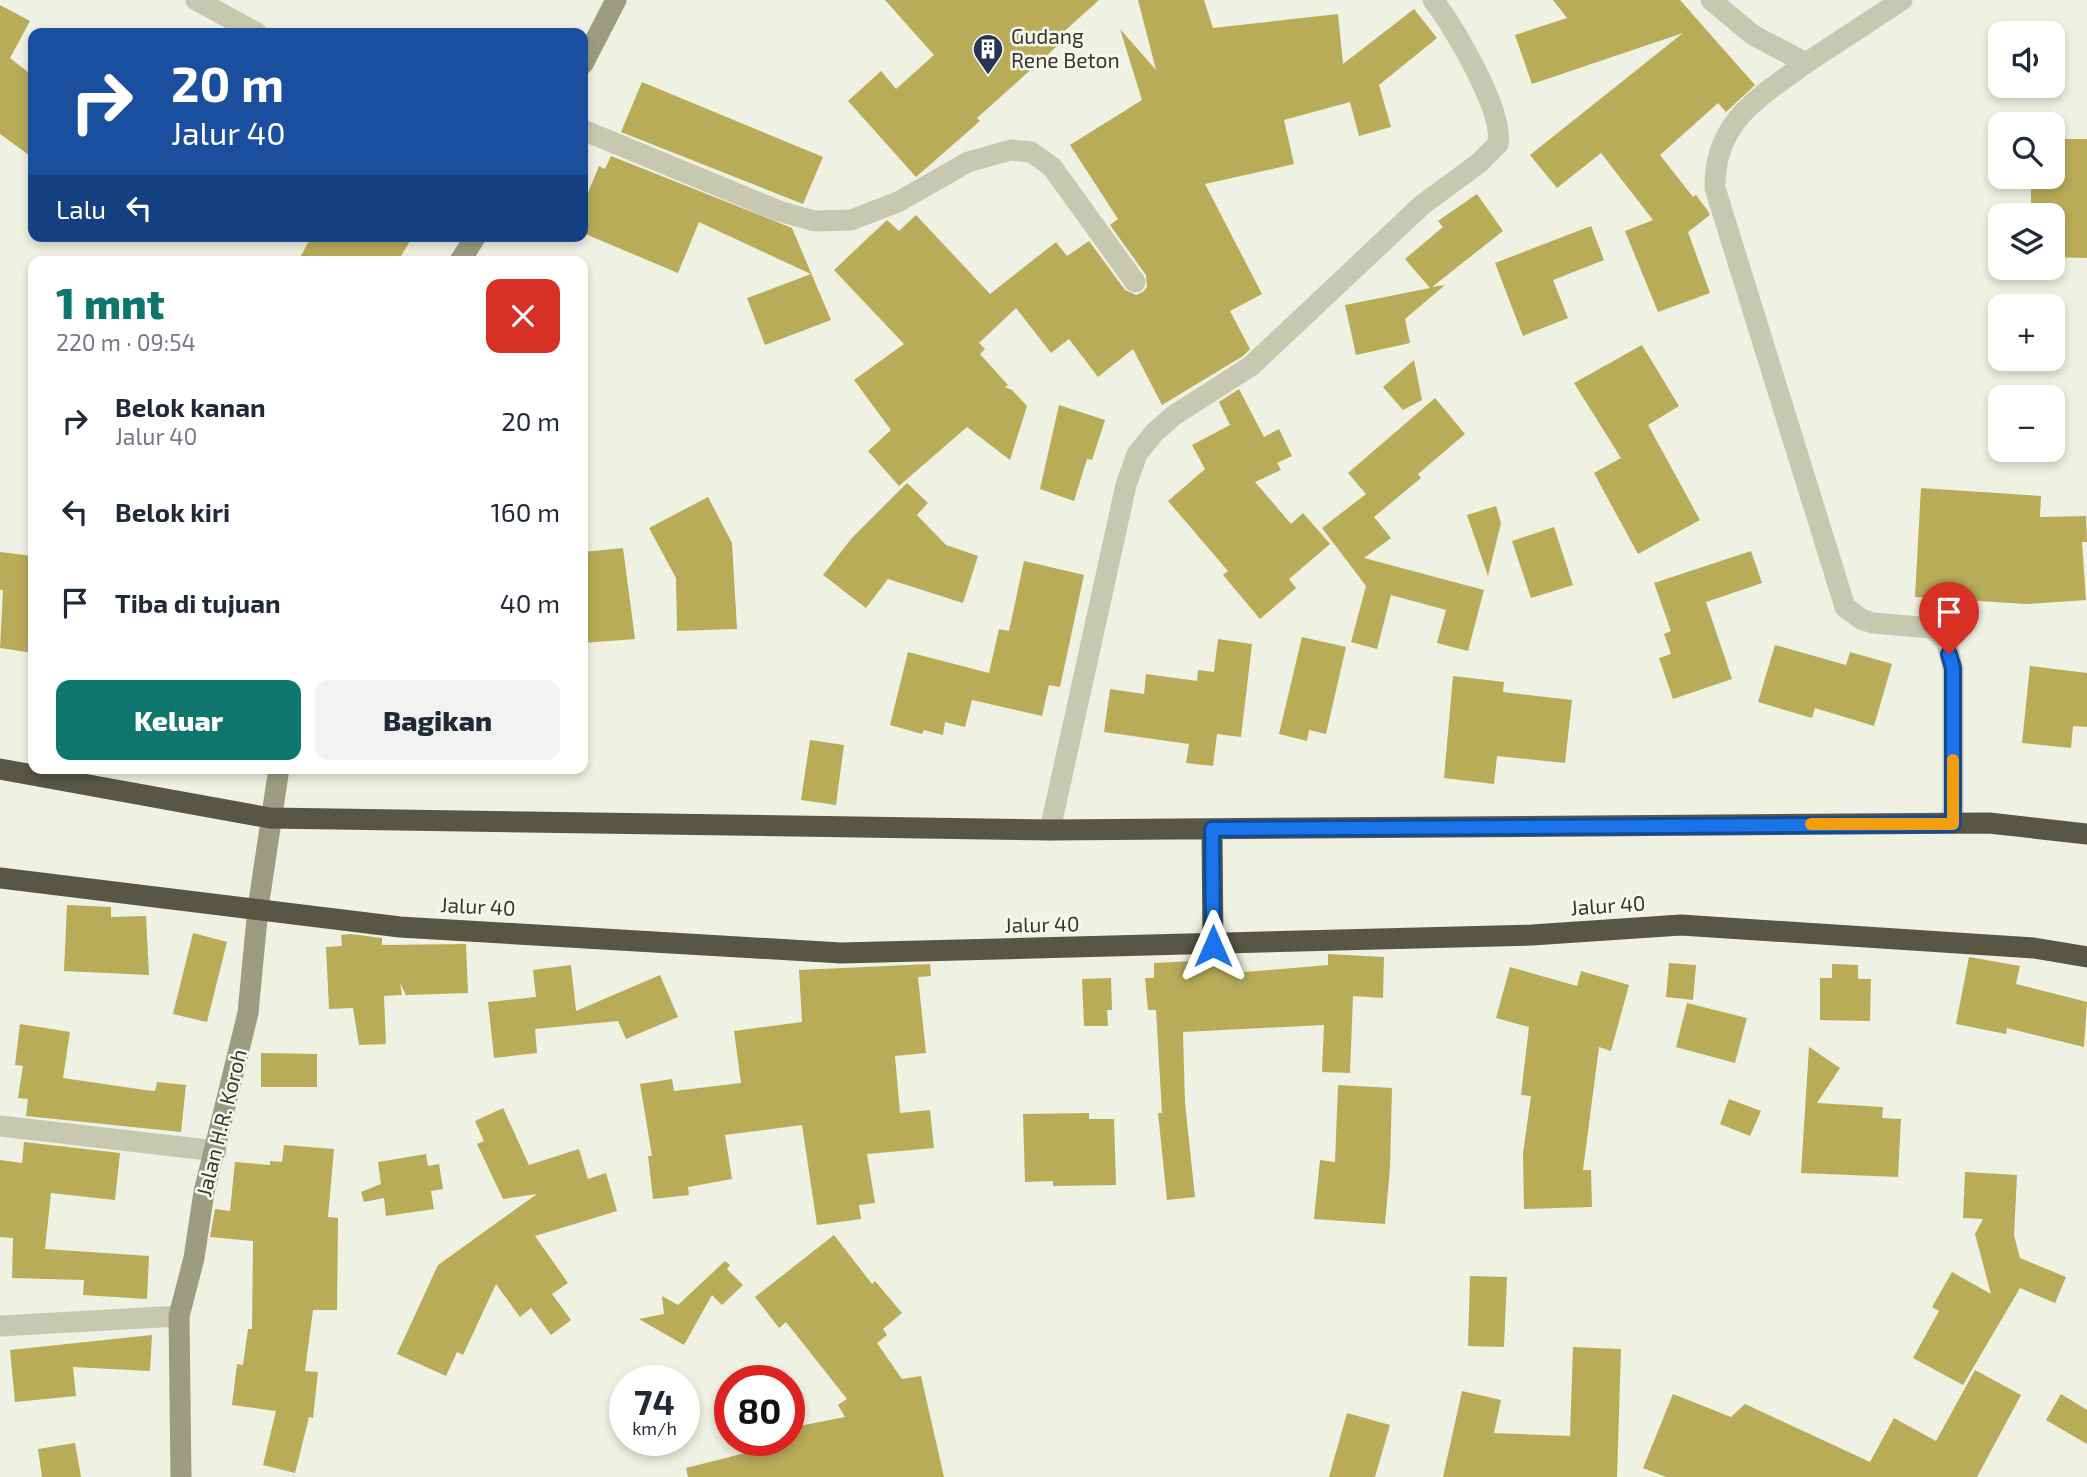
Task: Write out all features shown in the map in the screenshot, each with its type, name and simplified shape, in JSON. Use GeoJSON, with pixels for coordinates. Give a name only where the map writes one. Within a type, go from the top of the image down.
{"type":"FeatureCollection","features":[{"type":"Feature","properties":{"kind":"highway"},"geometry":{"type":"LineString","coordinates":[[0,769],[270,818],[1050,830],[1989,823],[2087,834]]}},
{"type":"Feature","properties":{"kind":"highway"},"geometry":{"type":"LineString","coordinates":[[1212,829],[1213,946]]}},
{"type":"Feature","properties":{"kind":"highway","name":"Jalur 40"},"geometry":{"type":"LineString","coordinates":[[0,878],[400,927],[841,953],[1213,946],[1532,935],[1681,925],[2034,948],[2087,957]]}},
{"type":"Feature","properties":{"kind":"main road"},"geometry":{"type":"LineString","coordinates":[[588,54],[616,0]]}},
{"type":"Feature","properties":{"kind":"main road","name":"Jalan H.R. Koroh"},"geometry":{"type":"LineString","coordinates":[[181,1477],[179,1315],[194,1258],[204,1192],[248,1013],[258,908],[278,774]]}},
{"type":"Feature","properties":{"kind":"street"},"geometry":{"type":"LineString","coordinates":[[196,0],[248,28]]}},
{"type":"Feature","properties":{"kind":"street"},"geometry":{"type":"LineString","coordinates":[[1050,830],[1126,485],[1137,454],[1173,416],[1251,366],[1422,205],[1479,163],[1498,144],[1496,117],[1450,22],[1433,0]]}},
{"type":"Feature","properties":{"kind":"street"},"geometry":{"type":"LineString","coordinates":[[1711,0],[1753,35],[1806,63]]}},
{"type":"Feature","properties":{"kind":"street"},"geometry":{"type":"LineString","coordinates":[[1902,0],[1806,63],[1755,100],[1735,119],[1715,163],[1715,188],[1845,607],[1861,620],[1932,628],[1946,640],[1953,668],[1953,824]]}},
{"type":"Feature","properties":{"kind":"street"},"geometry":{"type":"LineString","coordinates":[[588,132],[779,211],[814,220],[850,220],[898,202],[968,162],[1011,150],[1031,152],[1052,167],[1135,282]]}},
{"type":"Feature","properties":{"kind":"street"},"geometry":{"type":"LineString","coordinates":[[0,1126],[216,1151]]}},
{"type":"Feature","properties":{"kind":"street"},"geometry":{"type":"LineString","coordinates":[[0,1326],[179,1315]]}},
{"type":"Feature","properties":{"kind":"building"},"geometry":{"type":"Polygon","coordinates":[[[885,0],[1099,0],[1060,35],[1064,40],[977,118],[980,121],[916,177],[848,101],[881,71],[896,89],[934,55],[885,0]]]}},
{"type":"Feature","properties":{"kind":"building"},"geometry":{"type":"Polygon","coordinates":[[[1138,0],[1204,0],[1213,28],[1338,14],[1343,64],[1414,9],[1437,38],[1379,85],[1391,127],[1359,136],[1350,102],[1284,120],[1294,164],[1205,184],[1262,294],[1230,311],[1250,349],[1243,356],[1162,405],[1133,349],[1098,377],[1069,339],[1051,353],[1016,308],[979,343],[985,349],[980,354],[1008,385],[1005,387],[1012,390],[1027,406],[1010,460],[967,427],[899,486],[868,451],[891,430],[854,380],[904,344],[834,270],[887,220],[899,231],[916,215],[990,294],[1056,242],[1067,256],[1089,241],[1125,290],[1136,295],[1143,292],[1147,287],[1146,275],[1110,225],[1118,219],[1070,145],[1142,100],[1120,29],[1156,70],[1138,0]]]}},
{"type":"Feature","properties":{"kind":"building"},"geometry":{"type":"Polygon","coordinates":[[[1553,0],[1680,0],[1755,85],[1726,112],[1718,103],[1660,155],[1710,215],[1688,232],[1710,293],[1658,312],[1625,231],[1653,220],[1601,153],[1557,188],[1530,155],[1683,33],[1532,84],[1515,35],[1567,18],[1553,0]]]}},
{"type":"Feature","properties":{"kind":"building"},"geometry":{"type":"Polygon","coordinates":[[[0,5],[30,21],[10,58],[28,72],[28,154],[0,134],[0,5]]]}},
{"type":"Feature","properties":{"kind":"building"},"geometry":{"type":"Polygon","coordinates":[[[642,82],[823,157],[803,204],[621,132],[642,82]]]}},
{"type":"Feature","properties":{"kind":"building"},"geometry":{"type":"Polygon","coordinates":[[[2065,139],[2087,139],[2087,258],[2065,257],[2065,203],[2031,203],[2031,189],[2065,189],[2065,139]]]}},
{"type":"Feature","properties":{"kind":"building"},"geometry":{"type":"Polygon","coordinates":[[[611,156],[792,228],[831,320],[765,345],[747,298],[811,274],[699,222],[678,273],[588,235],[588,193],[599,166],[605,169],[611,156]]]}},
{"type":"Feature","properties":{"kind":"building"},"geometry":{"type":"Polygon","coordinates":[[[1477,194],[1503,231],[1432,287],[1445,285],[1405,319],[1410,343],[1356,355],[1345,305],[1430,288],[1405,259],[1443,227],[1438,221],[1477,194]]]}},
{"type":"Feature","properties":{"kind":"building"},"geometry":{"type":"Polygon","coordinates":[[[1591,226],[1604,260],[1553,280],[1568,318],[1523,336],[1495,263],[1591,226]]]}},
{"type":"Feature","properties":{"kind":"building"},"geometry":{"type":"Polygon","coordinates":[[[309,242],[409,242],[401,256],[301,256],[309,242]]]}},
{"type":"Feature","properties":{"kind":"building"},"geometry":{"type":"Polygon","coordinates":[[[1642,345],[1679,406],[1648,425],[1700,520],[1638,554],[1594,473],[1621,458],[1574,383],[1642,345]]]}},
{"type":"Feature","properties":{"kind":"building"},"geometry":{"type":"Polygon","coordinates":[[[1414,360],[1422,400],[1403,410],[1383,387],[1414,360]]]}},
{"type":"Feature","properties":{"kind":"building"},"geometry":{"type":"Polygon","coordinates":[[[1239,389],[1264,437],[1279,429],[1292,456],[1277,463],[1281,470],[1255,482],[1291,524],[1303,513],[1330,544],[1289,579],[1296,588],[1260,619],[1223,575],[1228,571],[1168,501],[1205,469],[1192,445],[1230,425],[1219,402],[1239,389]]]}},
{"type":"Feature","properties":{"kind":"building"},"geometry":{"type":"Polygon","coordinates":[[[1435,398],[1465,434],[1418,474],[1421,478],[1374,517],[1391,538],[1364,558],[1484,590],[1468,651],[1437,643],[1446,610],[1391,595],[1377,649],[1351,642],[1366,586],[1322,528],[1366,494],[1348,473],[1435,398]]]}},
{"type":"Feature","properties":{"kind":"building"},"geometry":{"type":"Polygon","coordinates":[[[1059,405],[1105,420],[1092,460],[1087,459],[1074,501],[1040,489],[1059,405]]]}},
{"type":"Feature","properties":{"kind":"building"},"geometry":{"type":"Polygon","coordinates":[[[907,483],[928,503],[917,515],[946,545],[978,556],[963,603],[888,579],[866,608],[823,575],[851,539],[907,483]]]}},
{"type":"Feature","properties":{"kind":"building"},"geometry":{"type":"Polygon","coordinates":[[[1921,488],[2041,496],[2040,517],[2086,516],[2087,542],[2082,542],[2086,600],[2027,604],[1915,597],[1921,488]]]}},
{"type":"Feature","properties":{"kind":"building"},"geometry":{"type":"Polygon","coordinates":[[[708,497],[732,543],[737,629],[677,631],[676,578],[649,528],[708,497]]]}},
{"type":"Feature","properties":{"kind":"building"},"geometry":{"type":"Polygon","coordinates":[[[1496,506],[1501,523],[1488,576],[1467,515],[1496,506]]]}},
{"type":"Feature","properties":{"kind":"building"},"geometry":{"type":"Polygon","coordinates":[[[1554,527],[1573,585],[1531,598],[1512,541],[1554,527]]]}},
{"type":"Feature","properties":{"kind":"building"},"geometry":{"type":"Polygon","coordinates":[[[623,548],[635,639],[588,643],[588,552],[623,548]]]}},
{"type":"Feature","properties":{"kind":"building"},"geometry":{"type":"Polygon","coordinates":[[[1751,551],[1762,583],[1706,602],[1732,679],[1673,699],[1659,658],[1671,654],[1664,634],[1671,631],[1654,583],[1751,551]]]}},
{"type":"Feature","properties":{"kind":"building"},"geometry":{"type":"Polygon","coordinates":[[[0,552],[28,555],[28,652],[0,648],[3,590],[0,590],[0,552]]]}},
{"type":"Feature","properties":{"kind":"building"},"geometry":{"type":"Polygon","coordinates":[[[1024,561],[1084,575],[1060,687],[1049,685],[1042,716],[972,700],[965,727],[945,722],[943,735],[924,730],[922,734],[890,725],[908,652],[989,673],[999,629],[1009,631],[1024,561]]]}},
{"type":"Feature","properties":{"kind":"building"},"geometry":{"type":"Polygon","coordinates":[[[1302,637],[1346,647],[1326,734],[1309,730],[1307,741],[1279,734],[1302,637]]]}},
{"type":"Feature","properties":{"kind":"building"},"geometry":{"type":"Polygon","coordinates":[[[1218,639],[1252,644],[1241,737],[1217,734],[1213,766],[1186,763],[1189,744],[1104,732],[1110,689],[1144,694],[1146,674],[1197,681],[1198,670],[1214,672],[1218,639]]]}},
{"type":"Feature","properties":{"kind":"building"},"geometry":{"type":"Polygon","coordinates":[[[1775,645],[1846,665],[1850,652],[1892,664],[1874,726],[1815,708],[1812,718],[1758,702],[1775,645]]]}},
{"type":"Feature","properties":{"kind":"building"},"geometry":{"type":"Polygon","coordinates":[[[2030,666],[2087,673],[2087,727],[2073,726],[2071,748],[2022,743],[2030,666]]]}},
{"type":"Feature","properties":{"kind":"building"},"geometry":{"type":"Polygon","coordinates":[[[1453,676],[1504,682],[1503,692],[1572,700],[1565,763],[1497,756],[1494,784],[1444,778],[1453,676]]]}},
{"type":"Feature","properties":{"kind":"building"},"geometry":{"type":"Polygon","coordinates":[[[810,740],[844,745],[836,805],[801,800],[810,740]]]}},
{"type":"Feature","properties":{"kind":"building"},"geometry":{"type":"Polygon","coordinates":[[[67,905],[111,907],[111,917],[146,916],[149,975],[64,971],[67,905]]]}},
{"type":"Feature","properties":{"kind":"building"},"geometry":{"type":"Polygon","coordinates":[[[193,933],[227,942],[207,1022],[173,1014],[193,933]]]}},
{"type":"Feature","properties":{"kind":"building"},"geometry":{"type":"Polygon","coordinates":[[[341,935],[382,938],[382,945],[466,944],[468,993],[406,995],[400,983],[402,995],[384,996],[386,1044],[359,1045],[353,1008],[329,1009],[326,947],[342,946],[341,935]]]}},
{"type":"Feature","properties":{"kind":"building"},"geometry":{"type":"Polygon","coordinates":[[[1328,954],[1384,957],[1383,998],[1353,996],[1350,1073],[1322,1072],[1324,1025],[1183,1032],[1185,1103],[1195,1197],[1167,1200],[1158,1113],[1162,1113],[1156,1010],[1148,1010],[1145,978],[1154,978],[1154,963],[1233,959],[1234,973],[1328,965],[1328,954]]]}},
{"type":"Feature","properties":{"kind":"building"},"geometry":{"type":"Polygon","coordinates":[[[1969,957],[2020,966],[2016,984],[2087,1002],[2084,1047],[2007,1028],[2006,1034],[1956,1024],[1969,957]]]}},
{"type":"Feature","properties":{"kind":"building"},"geometry":{"type":"Polygon","coordinates":[[[1669,963],[1696,965],[1693,1000],[1666,997],[1669,963]]]}},
{"type":"Feature","properties":{"kind":"building"},"geometry":{"type":"Polygon","coordinates":[[[930,964],[931,976],[918,977],[926,1053],[895,1056],[900,1113],[930,1110],[934,1148],[867,1154],[875,1203],[859,1205],[861,1219],[817,1225],[802,1125],[725,1135],[732,1179],[688,1187],[689,1195],[653,1199],[648,1156],[652,1156],[640,1084],[672,1079],[674,1091],[741,1083],[734,1031],[802,1022],[799,970],[930,964]]]}},
{"type":"Feature","properties":{"kind":"building"},"geometry":{"type":"Polygon","coordinates":[[[1832,964],[1858,965],[1858,979],[1871,979],[1870,1021],[1820,1020],[1820,978],[1832,978],[1832,964]]]}},
{"type":"Feature","properties":{"kind":"building"},"geometry":{"type":"Polygon","coordinates":[[[571,965],[576,1011],[660,975],[678,1017],[626,1039],[618,1021],[535,1029],[537,1053],[494,1058],[488,1002],[536,997],[533,970],[571,965]]]}},
{"type":"Feature","properties":{"kind":"building"},"geometry":{"type":"Polygon","coordinates":[[[1510,967],[1577,986],[1581,971],[1629,985],[1611,1051],[1599,1047],[1583,1170],[1591,1170],[1592,1207],[1524,1209],[1523,1153],[1531,1096],[1521,1095],[1529,1027],[1496,1018],[1510,967]]]}},
{"type":"Feature","properties":{"kind":"building"},"geometry":{"type":"Polygon","coordinates":[[[1111,978],[1112,1010],[1107,1010],[1108,1026],[1084,1026],[1082,979],[1111,978]]]}},
{"type":"Feature","properties":{"kind":"building"},"geometry":{"type":"Polygon","coordinates":[[[1687,1003],[1747,1018],[1735,1063],[1676,1047],[1687,1003]]]}},
{"type":"Feature","properties":{"kind":"building"},"geometry":{"type":"Polygon","coordinates":[[[20,1024],[70,1032],[63,1078],[155,1091],[157,1082],[186,1085],[181,1132],[26,1116],[28,1099],[18,1098],[23,1066],[15,1065],[20,1024]]]}},
{"type":"Feature","properties":{"kind":"building"},"geometry":{"type":"Polygon","coordinates":[[[1809,1047],[1840,1068],[1817,1103],[1883,1107],[1882,1118],[1901,1119],[1898,1177],[1801,1173],[1809,1047]]]}},
{"type":"Feature","properties":{"kind":"building"},"geometry":{"type":"Polygon","coordinates":[[[261,1053],[317,1054],[317,1087],[261,1087],[261,1053]]]}},
{"type":"Feature","properties":{"kind":"building"},"geometry":{"type":"Polygon","coordinates":[[[1338,1085],[1392,1088],[1390,1168],[1385,1224],[1314,1219],[1320,1160],[1335,1162],[1338,1085]]]}},
{"type":"Feature","properties":{"kind":"building"},"geometry":{"type":"Polygon","coordinates":[[[1729,1099],[1761,1111],[1750,1136],[1720,1124],[1729,1099]]]}},
{"type":"Feature","properties":{"kind":"building"},"geometry":{"type":"Polygon","coordinates":[[[503,1108],[529,1165],[579,1149],[588,1179],[606,1173],[617,1211],[535,1236],[568,1283],[552,1294],[571,1320],[551,1335],[531,1308],[520,1317],[496,1284],[463,1355],[457,1352],[446,1376],[397,1354],[438,1265],[537,1194],[503,1199],[477,1144],[484,1141],[475,1121],[503,1108]]]}},
{"type":"Feature","properties":{"kind":"building"},"geometry":{"type":"Polygon","coordinates":[[[1089,1113],[1089,1119],[1114,1119],[1116,1185],[1053,1186],[1053,1181],[1025,1182],[1023,1114],[1089,1113]]]}},
{"type":"Feature","properties":{"kind":"building"},"geometry":{"type":"Polygon","coordinates":[[[24,1142],[120,1153],[115,1200],[51,1193],[45,1249],[149,1256],[147,1299],[83,1295],[84,1280],[12,1278],[13,1238],[0,1237],[0,1160],[22,1163],[24,1142]]]}},
{"type":"Feature","properties":{"kind":"building"},"geometry":{"type":"Polygon","coordinates":[[[284,1145],[334,1149],[328,1217],[338,1218],[337,1310],[313,1310],[305,1371],[318,1372],[313,1418],[309,1417],[295,1473],[263,1465],[276,1411],[232,1405],[237,1364],[243,1365],[248,1329],[252,1329],[253,1241],[210,1237],[215,1209],[230,1211],[235,1162],[270,1165],[270,1161],[282,1162],[284,1145]]]}},
{"type":"Feature","properties":{"kind":"building"},"geometry":{"type":"Polygon","coordinates":[[[426,1154],[428,1166],[439,1164],[443,1189],[431,1191],[434,1209],[386,1216],[384,1198],[364,1202],[361,1192],[381,1184],[378,1162],[426,1154]]]}},
{"type":"Feature","properties":{"kind":"building"},"geometry":{"type":"Polygon","coordinates":[[[1965,1172],[2017,1175],[2014,1235],[2020,1258],[2066,1277],[2055,1303],[2020,1288],[1963,1385],[1913,1358],[1939,1311],[1932,1307],[1952,1272],[1991,1294],[1975,1234],[1983,1219],[1963,1218],[1965,1172]]]}},
{"type":"Feature","properties":{"kind":"building"},"geometry":{"type":"Polygon","coordinates":[[[834,1235],[872,1284],[875,1281],[902,1313],[883,1329],[887,1335],[877,1343],[902,1379],[921,1376],[944,1477],[688,1477],[686,1468],[734,1456],[805,1456],[805,1425],[845,1417],[838,1405],[847,1399],[786,1322],[779,1328],[755,1297],[834,1235]]]}},
{"type":"Feature","properties":{"kind":"building"},"geometry":{"type":"Polygon","coordinates":[[[725,1261],[730,1265],[727,1269],[743,1285],[722,1305],[712,1295],[684,1345],[639,1319],[664,1314],[662,1296],[678,1305],[725,1261]]]}},
{"type":"Feature","properties":{"kind":"building"},"geometry":{"type":"Polygon","coordinates":[[[1470,1276],[1507,1277],[1504,1347],[1468,1346],[1470,1276]]]}},
{"type":"Feature","properties":{"kind":"building"},"geometry":{"type":"Polygon","coordinates":[[[152,1335],[150,1371],[73,1367],[76,1396],[15,1402],[10,1350],[152,1335]]]}},
{"type":"Feature","properties":{"kind":"building"},"geometry":{"type":"Polygon","coordinates":[[[1573,1347],[1621,1349],[1617,1477],[1443,1477],[1462,1391],[1501,1400],[1494,1433],[1570,1436],[1573,1347]]]}},
{"type":"Feature","properties":{"kind":"building"},"geometry":{"type":"Polygon","coordinates":[[[1975,1370],[2021,1395],[1977,1477],[1666,1477],[1643,1468],[1673,1394],[1731,1417],[1745,1404],[1870,1462],[1894,1418],[1936,1441],[1975,1370]]]}},
{"type":"Feature","properties":{"kind":"building"},"geometry":{"type":"Polygon","coordinates":[[[2061,1394],[2087,1410],[2087,1444],[2046,1420],[2061,1394]]]}},
{"type":"Feature","properties":{"kind":"building"},"geometry":{"type":"Polygon","coordinates":[[[1347,1413],[1390,1425],[1375,1477],[1329,1477],[1347,1413]]]}},
{"type":"Feature","properties":{"kind":"building"},"geometry":{"type":"Polygon","coordinates":[[[75,1443],[81,1477],[42,1477],[38,1449],[75,1443]]]}},
{"type":"Feature","properties":{"kind":"slow traffic"},"geometry":{"type":"LineString","coordinates":[[1811,824],[1953,824],[1953,760]]}},
{"type":"Feature","properties":{"kind":"place","name":"Gudang Rene Beton"},"geometry":{"type":"Point","coordinates":[988,76]}},
{"type":"Feature","properties":{"kind":"route"},"geometry":{"type":"LineString","coordinates":[[1213,946],[1212,829],[1953,824],[1953,668],[1949,654]]}}]}
